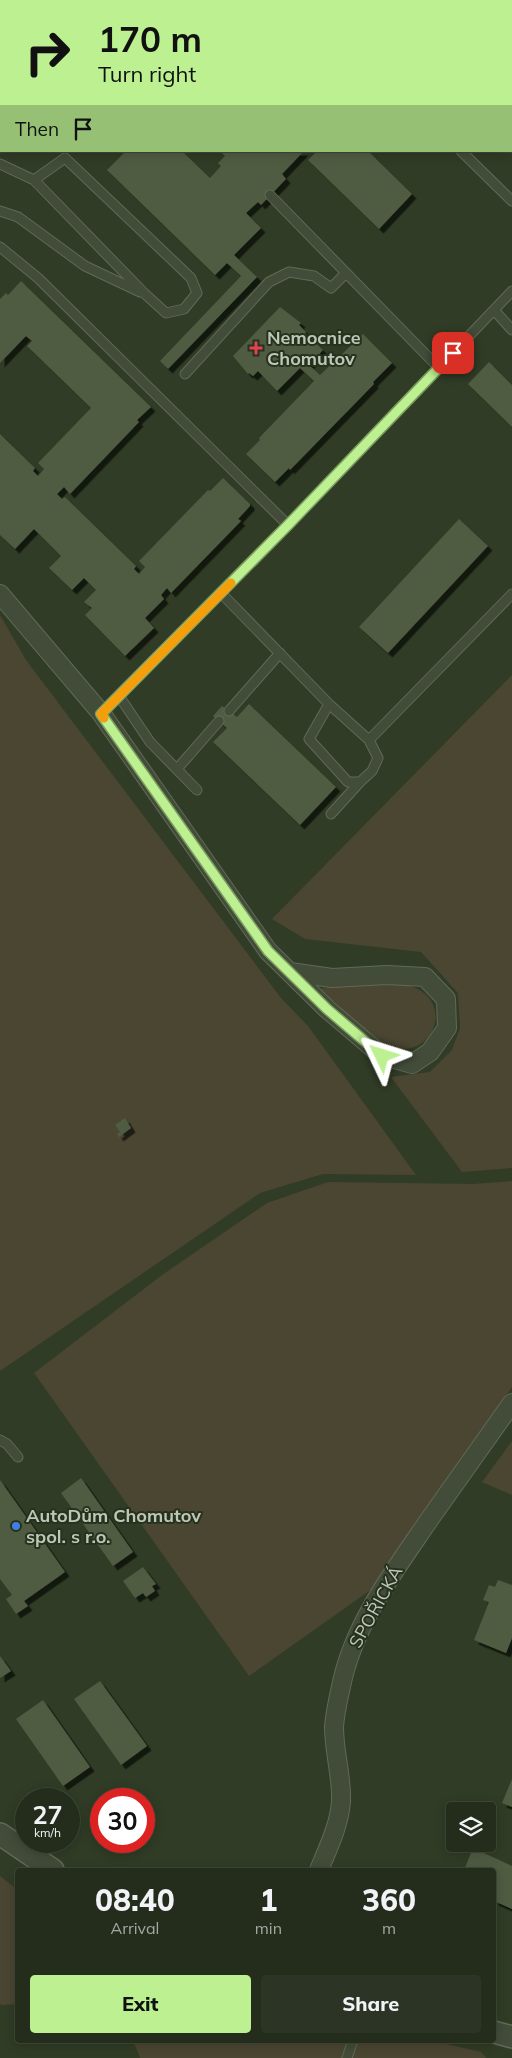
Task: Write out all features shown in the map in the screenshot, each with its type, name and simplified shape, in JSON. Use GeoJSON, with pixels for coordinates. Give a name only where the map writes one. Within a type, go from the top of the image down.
{"type":"FeatureCollection","features":[{"type":"Feature","properties":{"kind":"street"},"geometry":{"type":"LineString","coordinates":[[0,594],[101,714],[268,951],[327,1009],[382,1056],[412,1064],[430,1052],[447,1028],[446,999],[425,977],[387,975],[332,978],[290,972]]}},
{"type":"Feature","properties":{"kind":"street","name":"SPOŘICKÁ"},"geometry":{"type":"LineString","coordinates":[[320,1868],[335,1829],[341,1803],[334,1726],[349,1656],[372,1606],[397,1566],[512,1403]]}},
{"type":"Feature","properties":{"kind":"street"},"geometry":{"type":"LineString","coordinates":[[0,1834],[50,1868]]}},
{"type":"Feature","properties":{"kind":"street"},"geometry":{"type":"LineString","coordinates":[[496,2033],[512,2037]]}},
{"type":"Feature","properties":{"kind":"lane"},"geometry":{"type":"LineString","coordinates":[[462,152],[512,201]]}},
{"type":"Feature","properties":{"kind":"lane"},"geometry":{"type":"LineString","coordinates":[[0,164],[34,180],[144,294],[166,314],[184,309],[197,293],[191,278],[68,155],[34,180]]}},
{"type":"Feature","properties":{"kind":"lane"},"geometry":{"type":"LineString","coordinates":[[270,195],[439,368]]}},
{"type":"Feature","properties":{"kind":"lane"},"geometry":{"type":"LineString","coordinates":[[0,211],[18,217],[85,266],[144,294]]}},
{"type":"Feature","properties":{"kind":"lane"},"geometry":{"type":"LineString","coordinates":[[0,247],[38,278],[288,525]]}},
{"type":"Feature","properties":{"kind":"lane"},"geometry":{"type":"LineString","coordinates":[[185,374],[269,282],[289,272],[314,276],[331,288],[346,273]]}},
{"type":"Feature","properties":{"kind":"lane"},"geometry":{"type":"LineString","coordinates":[[101,714],[288,525],[512,292]]}},
{"type":"Feature","properties":{"kind":"lane"},"geometry":{"type":"LineString","coordinates":[[494,310],[512,330]]}},
{"type":"Feature","properties":{"kind":"lane"},"geometry":{"type":"LineString","coordinates":[[221,593],[330,704],[369,740],[378,758],[372,771],[330,814]]}},
{"type":"Feature","properties":{"kind":"lane"},"geometry":{"type":"LineString","coordinates":[[369,740],[512,594]]}},
{"type":"Feature","properties":{"kind":"lane"},"geometry":{"type":"LineString","coordinates":[[229,711],[280,653]]}},
{"type":"Feature","properties":{"kind":"lane"},"geometry":{"type":"LineString","coordinates":[[119,696],[150,742],[197,790]]}},
{"type":"Feature","properties":{"kind":"lane"},"geometry":{"type":"LineString","coordinates":[[330,704],[309,739],[348,782],[360,782]]}},
{"type":"Feature","properties":{"kind":"lane"},"geometry":{"type":"LineString","coordinates":[[177,769],[219,722]]}},
{"type":"Feature","properties":{"kind":"lane"},"geometry":{"type":"LineString","coordinates":[[0,1440],[7,1444],[18,1457]]}},
{"type":"Feature","properties":{"kind":"lane"},"geometry":{"type":"LineString","coordinates":[[348,2058],[352,2043]]}},
{"type":"Feature","properties":{"kind":"shaded area"},"geometry":{"type":"Polygon","coordinates":[[[0,615],[26,660],[281,998],[308,1026],[416,1175],[323,1174],[260,1193],[0,1371],[0,615]]]}},
{"type":"Feature","properties":{"kind":"shaded area"},"geometry":{"type":"Polygon","coordinates":[[[512,675],[512,1168],[462,1172],[391,1077],[430,1072],[452,1050],[460,1028],[458,993],[421,952],[305,939],[272,919],[512,675]]]}},
{"type":"Feature","properties":{"kind":"shaded area"},"geometry":{"type":"Polygon","coordinates":[[[395,983],[416,988],[429,998],[435,1010],[435,1023],[430,1035],[420,1044],[406,1049],[390,1047],[374,1038],[322,990],[322,988],[395,983]]]}},
{"type":"Feature","properties":{"kind":"shaded area"},"geometry":{"type":"Polygon","coordinates":[[[512,1181],[512,1387],[372,1589],[249,1676],[34,1373],[162,1275],[267,1203],[328,1182],[473,1184],[512,1181]]]}},
{"type":"Feature","properties":{"kind":"shaded area"},"geometry":{"type":"Polygon","coordinates":[[[512,1441],[512,1495],[482,1482],[512,1441]]]}},
{"type":"Feature","properties":{"kind":"shaded area"},"geometry":{"type":"Polygon","coordinates":[[[0,1876],[15,1888],[15,2004],[0,2004],[0,1876]]]}},
{"type":"Feature","properties":{"kind":"shaded area"},"geometry":{"type":"Polygon","coordinates":[[[134,2043],[442,2043],[481,2052],[486,2058],[140,2058],[134,2043]]]}},
{"type":"Feature","properties":{"kind":"building"},"geometry":{"type":"Polygon","coordinates":[[[125,152],[183,152],[210,178],[221,166],[218,163],[225,156],[221,152],[303,152],[282,174],[286,179],[261,205],[258,202],[246,213],[261,228],[234,255],[257,277],[168,369],[160,361],[241,276],[227,263],[215,275],[107,170],[125,152]]]}},
{"type":"Feature","properties":{"kind":"building"},"geometry":{"type":"Polygon","coordinates":[[[369,152],[412,194],[379,229],[308,160],[315,153],[369,152]]]}},
{"type":"Feature","properties":{"kind":"building"},"geometry":{"type":"Polygon","coordinates":[[[21,281],[151,407],[70,494],[64,487],[57,494],[62,499],[65,497],[136,566],[134,569],[139,574],[145,567],[139,561],[208,490],[210,491],[223,478],[250,504],[238,519],[241,521],[171,593],[167,588],[161,595],[164,599],[145,618],[154,628],[125,656],[85,615],[92,608],[84,602],[96,590],[84,578],[72,590],[49,568],[61,556],[34,529],[15,549],[0,535],[0,434],[35,468],[33,471],[38,476],[44,469],[38,463],[91,408],[27,346],[32,341],[26,336],[0,363],[0,299],[6,293],[8,295],[21,281]]]}},
{"type":"Feature","properties":{"kind":"building"},"geometry":{"type":"Polygon","coordinates":[[[280,307],[301,323],[299,325],[305,333],[323,350],[309,365],[320,375],[363,334],[392,363],[290,470],[289,468],[275,482],[246,454],[314,381],[300,368],[277,391],[258,371],[253,376],[248,374],[233,356],[280,307]]]}},
{"type":"Feature","properties":{"kind":"building"},"geometry":{"type":"Polygon","coordinates":[[[489,362],[512,385],[512,427],[468,384],[489,362]]]}},
{"type":"Feature","properties":{"kind":"building"},"geometry":{"type":"Polygon","coordinates":[[[459,519],[488,546],[388,653],[359,627],[459,519]]]}},
{"type":"Feature","properties":{"kind":"building"},"geometry":{"type":"Polygon","coordinates":[[[249,704],[336,787],[300,825],[213,742],[227,728],[213,716],[222,706],[237,717],[249,704]]]}},
{"type":"Feature","properties":{"kind":"building"},"geometry":{"type":"Polygon","coordinates":[[[125,1118],[131,1128],[119,1137],[117,1134],[120,1132],[115,1125],[125,1118]]]}},
{"type":"Feature","properties":{"kind":"building","name":"AutoDům Chomutov spol. s r.o."},"geometry":{"type":"Polygon","coordinates":[[[81,1478],[133,1552],[113,1566],[61,1493],[81,1478]]]}},
{"type":"Feature","properties":{"kind":"building","name":"AutoDům Chomutov spol. s r.o."},"geometry":{"type":"Polygon","coordinates":[[[0,1480],[65,1572],[24,1601],[28,1606],[16,1614],[6,1599],[12,1595],[0,1579],[0,1480]]]}},
{"type":"Feature","properties":{"kind":"building"},"geometry":{"type":"Polygon","coordinates":[[[143,1567],[156,1584],[152,1586],[155,1591],[146,1597],[143,1593],[135,1598],[123,1581],[143,1567]]]}},
{"type":"Feature","properties":{"kind":"building"},"geometry":{"type":"Polygon","coordinates":[[[498,1580],[512,1585],[512,1638],[506,1653],[474,1640],[489,1602],[483,1600],[489,1585],[495,1587],[498,1580]]]}},
{"type":"Feature","properties":{"kind":"building"},"geometry":{"type":"Polygon","coordinates":[[[0,1656],[11,1671],[0,1678],[0,1656]]]}},
{"type":"Feature","properties":{"kind":"building"},"geometry":{"type":"Polygon","coordinates":[[[100,1681],[147,1746],[121,1765],[74,1699],[100,1681]]]}},
{"type":"Feature","properties":{"kind":"building"},"geometry":{"type":"Polygon","coordinates":[[[43,1700],[90,1767],[63,1786],[16,1719],[43,1700]]]}},
{"type":"Feature","properties":{"kind":"building"},"geometry":{"type":"Polygon","coordinates":[[[512,1779],[512,1807],[502,1803],[512,1779]]]}},
{"type":"Feature","properties":{"kind":"building"},"geometry":{"type":"Polygon","coordinates":[[[471,1852],[482,1852],[512,1866],[512,1909],[496,1902],[496,1868],[465,1868],[471,1852]]]}},
{"type":"Feature","properties":{"kind":"slow traffic"},"geometry":{"type":"LineString","coordinates":[[104,718],[101,714],[231,583]]}},
{"type":"Feature","properties":{"kind":"place","name":"Nemocnice Chomutov"},"geometry":{"type":"Point","coordinates":[256,348]}},
{"type":"Feature","properties":{"kind":"place","name":"AutoDům Chomutov spol. s r.o."},"geometry":{"type":"Point","coordinates":[16,1526]}},
{"type":"Feature","properties":{"kind":"route"},"geometry":{"type":"LineString","coordinates":[[382,1056],[327,1009],[268,951],[101,714],[288,525],[453,353]]}}]}
